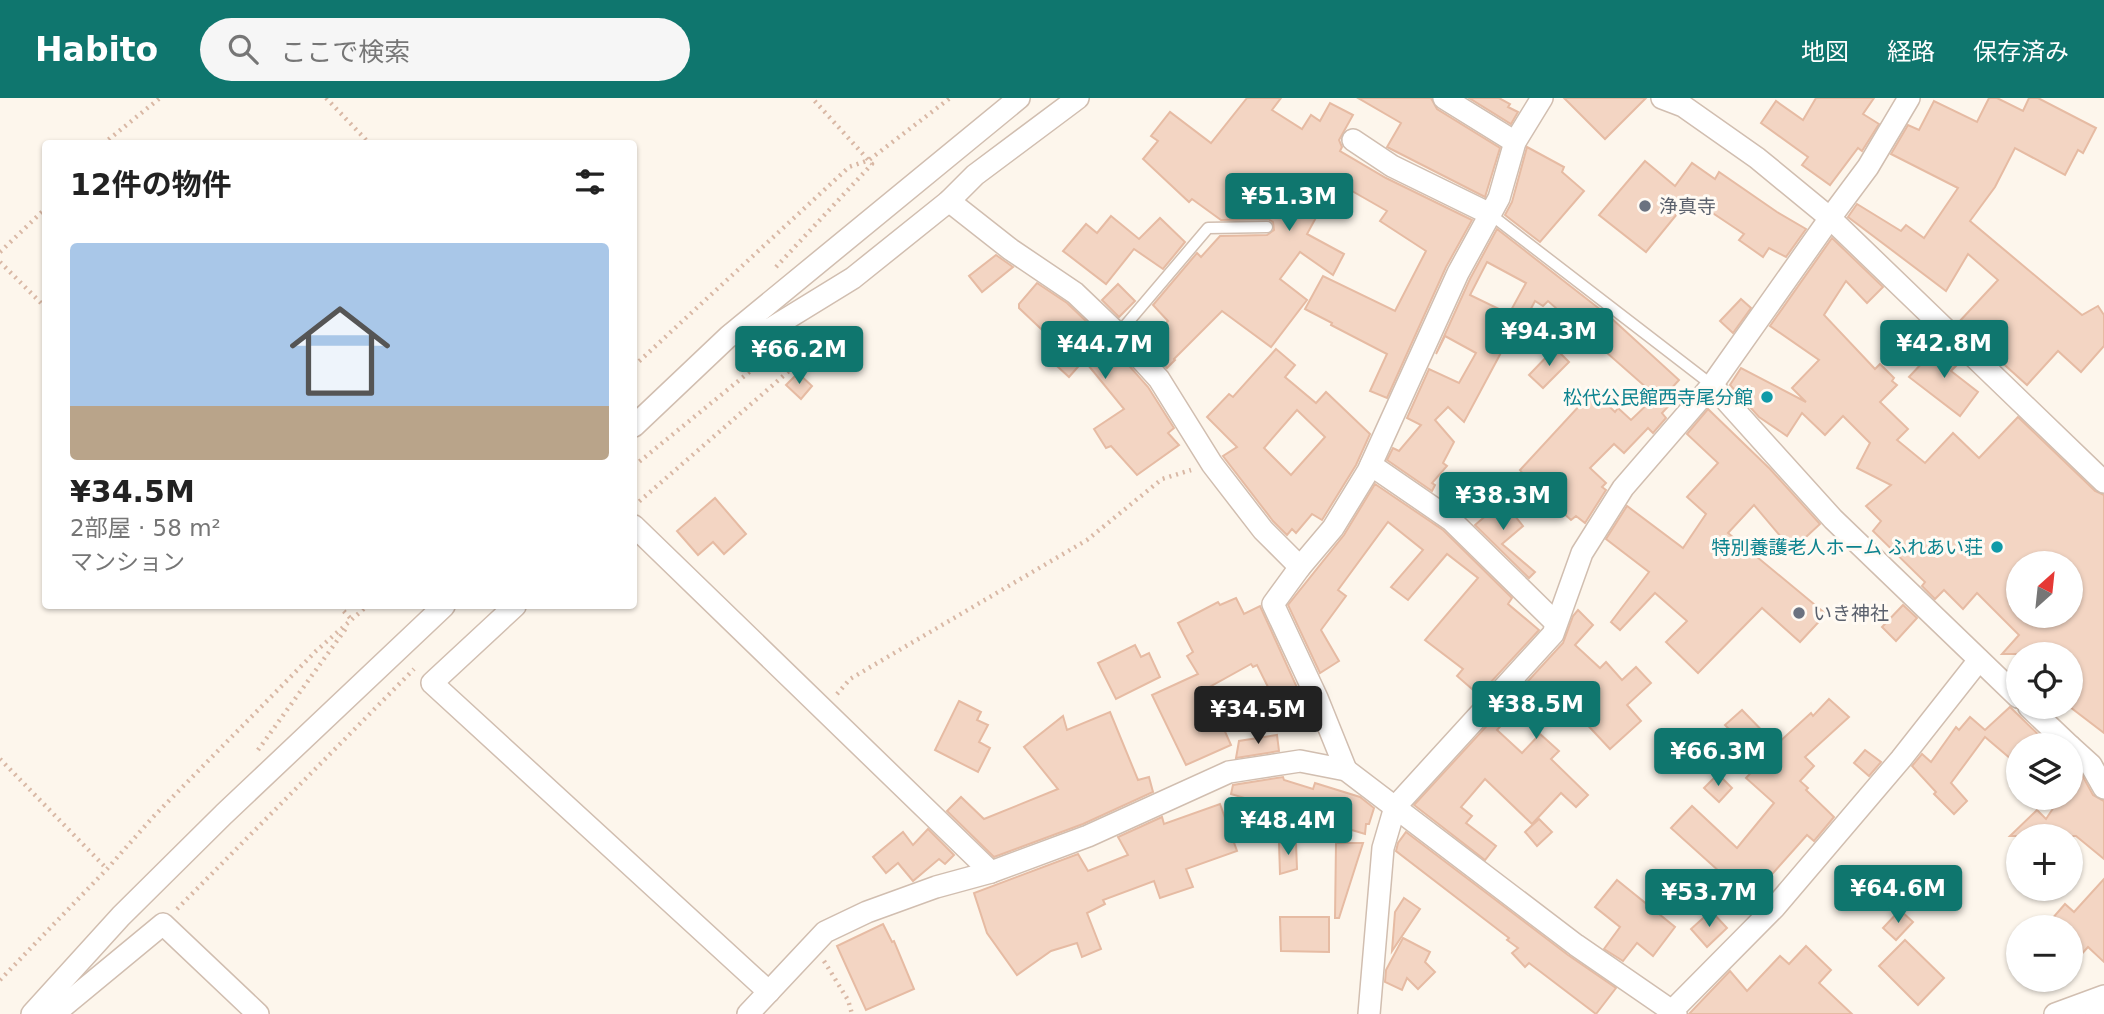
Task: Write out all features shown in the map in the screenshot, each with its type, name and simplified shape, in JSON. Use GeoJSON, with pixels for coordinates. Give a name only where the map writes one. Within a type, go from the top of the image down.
{"type":"FeatureCollection","features":[{"type":"Feature","properties":{"kind":"street"},"geometry":{"type":"LineString","coordinates":[[637,423],[729,335],[1019,98]]}},
{"type":"Feature","properties":{"kind":"street"},"geometry":{"type":"LineString","coordinates":[[729,335],[770,329],[853,278],[950,201],[975,175],[1078,98]]}},
{"type":"Feature","properties":{"kind":"street"},"geometry":{"type":"LineString","coordinates":[[1444,98],[1515,142]]}},
{"type":"Feature","properties":{"kind":"street"},"geometry":{"type":"LineString","coordinates":[[1346,770],[1317,698],[1273,604],[1333,528],[1371,465],[1458,273],[1499,198],[1515,142],[1542,98]]}},
{"type":"Feature","properties":{"kind":"street"},"geometry":{"type":"LineString","coordinates":[[1662,98],[1684,106],[1757,158],[1830,218],[2104,482]]}},
{"type":"Feature","properties":{"kind":"street"},"geometry":{"type":"LineString","coordinates":[[1369,1014],[1383,848],[1395,807],[1553,634],[1582,553],[1623,488],[1712,385],[1868,167],[1909,98]]}},
{"type":"Feature","properties":{"kind":"street"},"geometry":{"type":"LineString","coordinates":[[1353,140],[1392,166],[1490,214]]}},
{"type":"Feature","properties":{"kind":"street"},"geometry":{"type":"LineString","coordinates":[[950,201],[1010,249],[1075,293],[1118,334],[1159,379],[1212,464],[1263,530],[1300,567]]}},
{"type":"Feature","properties":{"kind":"street"},"geometry":{"type":"LineString","coordinates":[[1712,385],[1833,519],[2006,686]]}},
{"type":"Feature","properties":{"kind":"street"},"geometry":{"type":"LineString","coordinates":[[1371,465],[1451,520],[1556,623]]}},
{"type":"Feature","properties":{"kind":"street"},"geometry":{"type":"LineString","coordinates":[[637,529],[991,872]]}},
{"type":"Feature","properties":{"kind":"street"},"geometry":{"type":"LineString","coordinates":[[32,1014],[149,888],[441,609]]}},
{"type":"Feature","properties":{"kind":"street"},"geometry":{"type":"LineString","coordinates":[[512,609],[432,683],[768,992]]}},
{"type":"Feature","properties":{"kind":"street"},"geometry":{"type":"LineString","coordinates":[[748,1014],[825,932],[867,912],[936,887],[991,872],[1088,836],[1229,772],[1300,761],[1346,770],[1672,1013],[1775,907],[1893,769],[1979,660]]}},
{"type":"Feature","properties":{"kind":"street"},"geometry":{"type":"LineString","coordinates":[[2042,719],[2056,733]]}},
{"type":"Feature","properties":{"kind":"street"},"geometry":{"type":"LineString","coordinates":[[2083,758],[2091,765],[2104,788]]}},
{"type":"Feature","properties":{"kind":"street"},"geometry":{"type":"LineString","coordinates":[[54,1014],[163,924],[258,1014]]}},
{"type":"Feature","properties":{"kind":"street"},"geometry":{"type":"LineString","coordinates":[[2055,1014],[2104,996]]}},
{"type":"Feature","properties":{"kind":"street"},"geometry":{"type":"LineString","coordinates":[[2099,1014],[2104,1006]]}},
{"type":"Feature","properties":{"kind":"lane"},"geometry":{"type":"LineString","coordinates":[[1490,214],[1712,385]]}},
{"type":"Feature","properties":{"kind":"lane"},"geometry":{"type":"LineString","coordinates":[[1118,334],[1208,228],[1267,227]]}},
{"type":"Feature","properties":{"kind":"path"},"geometry":{"type":"LineString","coordinates":[[108,140],[160,98]]}},
{"type":"Feature","properties":{"kind":"path"},"geometry":{"type":"LineString","coordinates":[[326,98],[366,140]]}},
{"type":"Feature","properties":{"kind":"path"},"geometry":{"type":"LineString","coordinates":[[768,276],[872,164],[812,98]]}},
{"type":"Feature","properties":{"kind":"path"},"geometry":{"type":"LineString","coordinates":[[637,363],[849,167],[869,160],[950,98]]}},
{"type":"Feature","properties":{"kind":"path"},"geometry":{"type":"LineString","coordinates":[[0,252],[42,212]]}},
{"type":"Feature","properties":{"kind":"path"},"geometry":{"type":"LineString","coordinates":[[0,262],[42,304]]}},
{"type":"Feature","properties":{"kind":"path"},"geometry":{"type":"LineString","coordinates":[[637,503],[789,371],[805,348],[819,316],[808,324]]}},
{"type":"Feature","properties":{"kind":"path"},"geometry":{"type":"LineString","coordinates":[[637,464],[778,349]]}},
{"type":"Feature","properties":{"kind":"path"},"geometry":{"type":"LineString","coordinates":[[823,710],[850,679],[1087,540],[1162,479],[1212,464]]}},
{"type":"Feature","properties":{"kind":"path"},"geometry":{"type":"LineString","coordinates":[[342,609],[352,619]]}},
{"type":"Feature","properties":{"kind":"path"},"geometry":{"type":"LineString","coordinates":[[0,980],[181,788],[316,651],[363,609]]}},
{"type":"Feature","properties":{"kind":"path"},"geometry":{"type":"LineString","coordinates":[[256,752],[352,619]]}},
{"type":"Feature","properties":{"kind":"path"},"geometry":{"type":"LineString","coordinates":[[163,924],[416,667]]}},
{"type":"Feature","properties":{"kind":"path"},"geometry":{"type":"LineString","coordinates":[[0,759],[107,869]]}},
{"type":"Feature","properties":{"kind":"path"},"geometry":{"type":"LineString","coordinates":[[813,943],[848,1000],[852,1014]]}},
{"type":"Feature","properties":{"kind":"building"},"geometry":{"type":"Polygon","coordinates":[[[1247,98],[1281,98],[1272,110],[1302,129],[1311,115],[1320,121],[1330,103],[1353,115],[1339,140],[1342,147],[1340,151],[1386,178],[1472,220],[1446,267],[1387,398],[1370,391],[1387,354],[1305,309],[1323,276],[1395,311],[1426,251],[1380,221],[1387,211],[1324,175],[1305,207],[1318,214],[1307,234],[1344,254],[1333,275],[1300,252],[1280,279],[1307,300],[1271,347],[1222,311],[1167,368],[1145,344],[1168,321],[1153,305],[1197,253],[1201,257],[1220,236],[1267,235],[1274,230],[1273,222],[1268,219],[1221,220],[1192,199],[1189,202],[1143,159],[1158,141],[1151,136],[1170,112],[1211,143],[1247,98]]]}},
{"type":"Feature","properties":{"kind":"building"},"geometry":{"type":"Polygon","coordinates":[[[1358,98],[1431,98],[1437,109],[1500,148],[1485,197],[1387,147],[1401,123],[1358,98]]]}},
{"type":"Feature","properties":{"kind":"building"},"geometry":{"type":"Polygon","coordinates":[[[1469,98],[1499,98],[1518,112],[1511,124],[1469,98]]]}},
{"type":"Feature","properties":{"kind":"building"},"geometry":{"type":"Polygon","coordinates":[[[1564,98],[1646,98],[1605,139],[1564,98]]]}},
{"type":"Feature","properties":{"kind":"building"},"geometry":{"type":"Polygon","coordinates":[[[1816,98],[1874,98],[1863,114],[1879,124],[1862,151],[1858,148],[1830,185],[1802,165],[1808,157],[1761,123],[1776,101],[1803,120],[1816,98]]]}},
{"type":"Feature","properties":{"kind":"building"},"geometry":{"type":"Polygon","coordinates":[[[1989,98],[1997,98],[2023,111],[2029,98],[2038,98],[2096,128],[2083,153],[2078,150],[2065,175],[2015,148],[1995,187],[1970,221],[2082,315],[2098,306],[2104,315],[2104,346],[2081,372],[2058,351],[2027,385],[1958,323],[1998,280],[1968,254],[1946,291],[1848,217],[1857,204],[1901,231],[1906,225],[1924,238],[1958,188],[1891,154],[1908,125],[1919,130],[1934,101],[1977,122],[1989,98]]]}},
{"type":"Feature","properties":{"kind":"building"},"geometry":{"type":"Polygon","coordinates":[[[1527,147],[1564,167],[1562,172],[1584,191],[1540,242],[1505,215],[1512,202],[1527,147]]]}},
{"type":"Feature","properties":{"kind":"building"},"geometry":{"type":"Polygon","coordinates":[[[1645,161],[1675,186],[1692,163],[1715,179],[1719,172],[1806,229],[1786,257],[1769,248],[1763,257],[1739,240],[1744,234],[1690,198],[1646,252],[1599,215],[1645,161]]]}},
{"type":"Feature","properties":{"kind":"building"},"geometry":{"type":"Polygon","coordinates":[[[1111,216],[1139,239],[1160,218],[1185,242],[1163,269],[1134,249],[1106,284],[1063,251],[1086,224],[1097,233],[1111,216]]]}},
{"type":"Feature","properties":{"kind":"building"},"geometry":{"type":"Polygon","coordinates":[[[1497,229],[1610,317],[1679,380],[1669,391],[1676,398],[1662,413],[1666,418],[1653,433],[1648,428],[1624,453],[1614,444],[1590,468],[1606,483],[1602,487],[1606,490],[1585,523],[1576,516],[1571,520],[1531,484],[1520,470],[1593,391],[1615,412],[1618,408],[1631,420],[1656,396],[1548,301],[1543,306],[1535,301],[1516,337],[1511,334],[1464,422],[1448,407],[1435,420],[1454,442],[1443,463],[1447,466],[1432,483],[1435,485],[1432,491],[1387,460],[1393,448],[1399,451],[1421,425],[1407,418],[1429,369],[1459,383],[1476,353],[1445,336],[1436,354],[1470,279],[1497,229]],[[1487,262],[1470,295],[1509,314],[1526,283],[1487,262]]]}},
{"type":"Feature","properties":{"kind":"building"},"geometry":{"type":"Polygon","coordinates":[[[1832,238],[1883,287],[1867,303],[1846,281],[1824,315],[1875,369],[1880,364],[1894,378],[1892,381],[1897,385],[1880,402],[1908,429],[1897,440],[1925,463],[1953,433],[1979,458],[2018,417],[2095,491],[2104,495],[2104,733],[2083,717],[2083,642],[2013,642],[2019,635],[2012,628],[2083,628],[2083,551],[2006,551],[2006,622],[1977,593],[1963,609],[1944,590],[1935,599],[1922,586],[1925,582],[1873,531],[1881,521],[1866,506],[1891,485],[1857,468],[1870,443],[1843,416],[1825,435],[1802,413],[1787,436],[1759,417],[1730,385],[1741,368],[1806,402],[1792,388],[1819,360],[1770,326],[1832,238]]]}},
{"type":"Feature","properties":{"kind":"building"},"geometry":{"type":"Polygon","coordinates":[[[996,255],[1013,267],[982,292],[969,276],[996,255]]]}},
{"type":"Feature","properties":{"kind":"building"},"geometry":{"type":"Polygon","coordinates":[[[1037,283],[1067,303],[1109,343],[1148,387],[1174,428],[1168,433],[1179,445],[1137,475],[1111,446],[1106,448],[1094,429],[1124,409],[1084,360],[1069,377],[1046,356],[1057,344],[1019,308],[1019,304],[1037,283]]]}},
{"type":"Feature","properties":{"kind":"building"},"geometry":{"type":"Polygon","coordinates":[[[1118,284],[1135,301],[1119,317],[1102,300],[1118,284]]]}},
{"type":"Feature","properties":{"kind":"building"},"geometry":{"type":"Polygon","coordinates":[[[1741,299],[1751,308],[1733,333],[1720,321],[1741,299]]]}},
{"type":"Feature","properties":{"kind":"building"},"geometry":{"type":"Polygon","coordinates":[[[1941,343],[1960,362],[1951,371],[1978,392],[1960,416],[1909,377],[1941,343]]]}},
{"type":"Feature","properties":{"kind":"building"},"geometry":{"type":"Polygon","coordinates":[[[1555,348],[1569,362],[1543,388],[1529,375],[1555,348]]]}},
{"type":"Feature","properties":{"kind":"building"},"geometry":{"type":"Polygon","coordinates":[[[1276,349],[1295,365],[1285,377],[1316,403],[1326,392],[1370,434],[1356,465],[1322,520],[1312,514],[1296,533],[1292,529],[1287,535],[1223,456],[1237,447],[1207,417],[1229,394],[1233,397],[1276,349]],[[1297,410],[1264,448],[1291,475],[1325,437],[1297,410]]]}},
{"type":"Feature","properties":{"kind":"building"},"geometry":{"type":"Polygon","coordinates":[[[798,373],[812,386],[801,399],[786,385],[798,373]]]}},
{"type":"Feature","properties":{"kind":"building"},"geometry":{"type":"Polygon","coordinates":[[[1708,409],[1770,469],[1820,524],[1792,550],[1754,505],[1728,533],[1826,614],[1800,642],[1762,608],[1698,673],[1666,642],[1687,621],[1655,593],[1620,630],[1611,622],[1649,572],[1606,539],[1627,506],[1683,548],[1706,514],[1687,497],[1718,463],[1687,434],[1708,409]]]}},
{"type":"Feature","properties":{"kind":"building"},"geometry":{"type":"Polygon","coordinates":[[[1375,484],[1443,530],[1512,598],[1508,604],[1539,630],[1479,695],[1457,676],[1463,669],[1425,640],[1478,578],[1447,554],[1408,600],[1391,587],[1423,550],[1388,522],[1338,590],[1346,596],[1321,630],[1339,661],[1320,673],[1288,605],[1344,535],[1375,484]]]}},
{"type":"Feature","properties":{"kind":"building"},"geometry":{"type":"Polygon","coordinates":[[[715,498],[746,534],[724,554],[713,542],[698,555],[677,531],[715,498]]]}},
{"type":"Feature","properties":{"kind":"building"},"geometry":{"type":"Polygon","coordinates":[[[1503,501],[1523,526],[1502,544],[1535,572],[1529,578],[1475,525],[1503,501]]]}},
{"type":"Feature","properties":{"kind":"building"},"geometry":{"type":"Polygon","coordinates":[[[1236,598],[1244,614],[1260,606],[1309,714],[1287,725],[1257,665],[1253,667],[1251,664],[1206,689],[1231,745],[1186,765],[1152,695],[1198,674],[1187,656],[1193,652],[1178,623],[1218,602],[1220,605],[1236,598]]]}},
{"type":"Feature","properties":{"kind":"building"},"geometry":{"type":"Polygon","coordinates":[[[1903,605],[1917,618],[1896,641],[1882,627],[1903,605]]]}},
{"type":"Feature","properties":{"kind":"building"},"geometry":{"type":"Polygon","coordinates":[[[1578,610],[1593,625],[1575,645],[1600,668],[1606,662],[1622,680],[1636,667],[1651,683],[1627,705],[1641,721],[1610,749],[1566,702],[1541,722],[1524,700],[1497,730],[1522,753],[1540,734],[1559,751],[1551,759],[1588,795],[1576,807],[1561,793],[1532,824],[1485,779],[1461,807],[1472,816],[1466,823],[1496,846],[1485,860],[1414,805],[1563,643],[1578,610]]]}},
{"type":"Feature","properties":{"kind":"building"},"geometry":{"type":"Polygon","coordinates":[[[1135,645],[1141,657],[1149,653],[1160,677],[1116,699],[1098,663],[1135,645]]]}},
{"type":"Feature","properties":{"kind":"building"},"geometry":{"type":"Polygon","coordinates":[[[1829,699],[1849,717],[1805,757],[1814,766],[1800,781],[1834,817],[1814,841],[1807,835],[1750,899],[1671,828],[1692,806],[1737,848],[1774,803],[1746,778],[1761,762],[1725,725],[1742,710],[1776,745],[1811,713],[1813,716],[1829,699]]]}},
{"type":"Feature","properties":{"kind":"building"},"geometry":{"type":"Polygon","coordinates":[[[959,701],[981,712],[977,720],[988,725],[979,742],[990,748],[978,772],[935,750],[959,701]]]}},
{"type":"Feature","properties":{"kind":"building"},"geometry":{"type":"Polygon","coordinates":[[[2006,711],[2006,719],[2022,719],[2037,733],[2006,733],[2006,755],[1985,737],[1951,783],[1967,801],[1954,814],[1912,766],[1922,754],[1931,762],[1956,727],[1959,730],[1970,717],[1985,730],[2006,711]]]}},
{"type":"Feature","properties":{"kind":"building"},"geometry":{"type":"Polygon","coordinates":[[[1110,712],[1138,780],[1149,777],[1153,792],[1083,824],[994,857],[947,811],[961,797],[984,819],[1058,789],[1024,747],[1063,716],[1067,730],[1110,712]]]}},
{"type":"Feature","properties":{"kind":"building"},"geometry":{"type":"Polygon","coordinates":[[[1277,735],[1279,751],[1236,758],[1239,741],[1277,735]]]}},
{"type":"Feature","properties":{"kind":"building"},"geometry":{"type":"Polygon","coordinates":[[[1865,750],[1881,762],[1869,776],[1854,763],[1865,750]]]}},
{"type":"Feature","properties":{"kind":"building"},"geometry":{"type":"Polygon","coordinates":[[[1718,774],[1732,788],[1719,802],[1704,788],[1718,774]]]}},
{"type":"Feature","properties":{"kind":"building"},"geometry":{"type":"Polygon","coordinates":[[[1283,777],[1284,780],[1313,789],[1315,783],[1360,797],[1374,808],[1369,824],[1366,824],[1365,834],[1231,794],[1233,785],[1283,777]]]}},
{"type":"Feature","properties":{"kind":"building"},"geometry":{"type":"Polygon","coordinates":[[[2083,777],[2093,795],[2104,801],[2104,859],[2083,842],[2083,824],[2022,824],[2037,810],[2046,819],[2052,810],[2083,810],[2083,777]]]}},
{"type":"Feature","properties":{"kind":"building"},"geometry":{"type":"Polygon","coordinates":[[[1220,804],[1237,851],[1186,869],[1193,887],[1160,898],[1154,881],[1103,900],[1105,904],[1087,913],[1101,949],[1082,957],[1077,943],[1051,951],[1017,975],[987,933],[974,893],[1078,854],[1088,871],[1128,855],[1118,837],[1162,817],[1164,824],[1220,804]]]}},
{"type":"Feature","properties":{"kind":"building"},"geometry":{"type":"Polygon","coordinates":[[[1539,819],[1552,832],[1537,846],[1525,832],[1539,819]]]}},
{"type":"Feature","properties":{"kind":"building"},"geometry":{"type":"Polygon","coordinates":[[[928,829],[954,855],[945,864],[939,859],[913,881],[898,863],[886,873],[873,857],[903,832],[913,845],[928,829]]]}},
{"type":"Feature","properties":{"kind":"building"},"geometry":{"type":"Polygon","coordinates":[[[1406,832],[1568,955],[1616,988],[1596,1014],[1529,963],[1525,967],[1512,953],[1518,948],[1507,940],[1509,938],[1396,851],[1406,832]]]}},
{"type":"Feature","properties":{"kind":"building"},"geometry":{"type":"Polygon","coordinates":[[[1279,843],[1296,843],[1297,869],[1280,874],[1279,843]]]}},
{"type":"Feature","properties":{"kind":"building"},"geometry":{"type":"Polygon","coordinates":[[[1336,843],[1363,843],[1339,918],[1335,918],[1336,843]]]}},
{"type":"Feature","properties":{"kind":"building"},"geometry":{"type":"Polygon","coordinates":[[[2104,879],[2104,962],[2088,947],[2083,953],[2083,915],[2055,915],[2065,904],[2074,912],[2104,879]]]}},
{"type":"Feature","properties":{"kind":"building"},"geometry":{"type":"Polygon","coordinates":[[[1617,880],[1675,927],[1653,956],[1637,943],[1623,961],[1604,949],[1620,927],[1595,907],[1617,880]]]}},
{"type":"Feature","properties":{"kind":"building"},"geometry":{"type":"Polygon","coordinates":[[[1404,898],[1420,909],[1392,951],[1395,912],[1404,898]]]}},
{"type":"Feature","properties":{"kind":"building"},"geometry":{"type":"Polygon","coordinates":[[[1900,910],[1913,922],[1896,940],[1883,928],[1900,910]]]}},
{"type":"Feature","properties":{"kind":"building"},"geometry":{"type":"Polygon","coordinates":[[[1711,911],[1727,928],[1707,947],[1691,929],[1711,911]]]}},
{"type":"Feature","properties":{"kind":"building"},"geometry":{"type":"Polygon","coordinates":[[[1280,917],[1329,917],[1329,952],[1281,951],[1280,917]]]}},
{"type":"Feature","properties":{"kind":"building"},"geometry":{"type":"Polygon","coordinates":[[[883,924],[892,942],[894,941],[914,989],[866,1010],[837,946],[883,924]]]}},
{"type":"Feature","properties":{"kind":"building"},"geometry":{"type":"Polygon","coordinates":[[[1403,938],[1430,952],[1425,962],[1435,972],[1418,989],[1407,978],[1402,990],[1385,982],[1386,970],[1403,938]]]}},
{"type":"Feature","properties":{"kind":"building"},"geometry":{"type":"Polygon","coordinates":[[[1905,940],[1944,978],[1918,1005],[1879,966],[1905,940]]]}},
{"type":"Feature","properties":{"kind":"building"},"geometry":{"type":"Polygon","coordinates":[[[1806,946],[1831,970],[1819,983],[1852,1014],[1689,1014],[1730,971],[1747,991],[1780,956],[1789,964],[1806,946]]]}},
{"type":"Feature","properties":{"kind":"place","name":"浄真寺"},"geometry":{"type":"Point","coordinates":[1645,206]}},
{"type":"Feature","properties":{"kind":"place","name":"松代公民館西寺尾分館"},"geometry":{"type":"Point","coordinates":[1767,397]}},
{"type":"Feature","properties":{"kind":"place","name":"特別養護老人ホーム ふれあい荘"},"geometry":{"type":"Point","coordinates":[1997,547]}},
{"type":"Feature","properties":{"kind":"place","name":"いき神社"},"geometry":{"type":"Point","coordinates":[1799,613]}}]}
